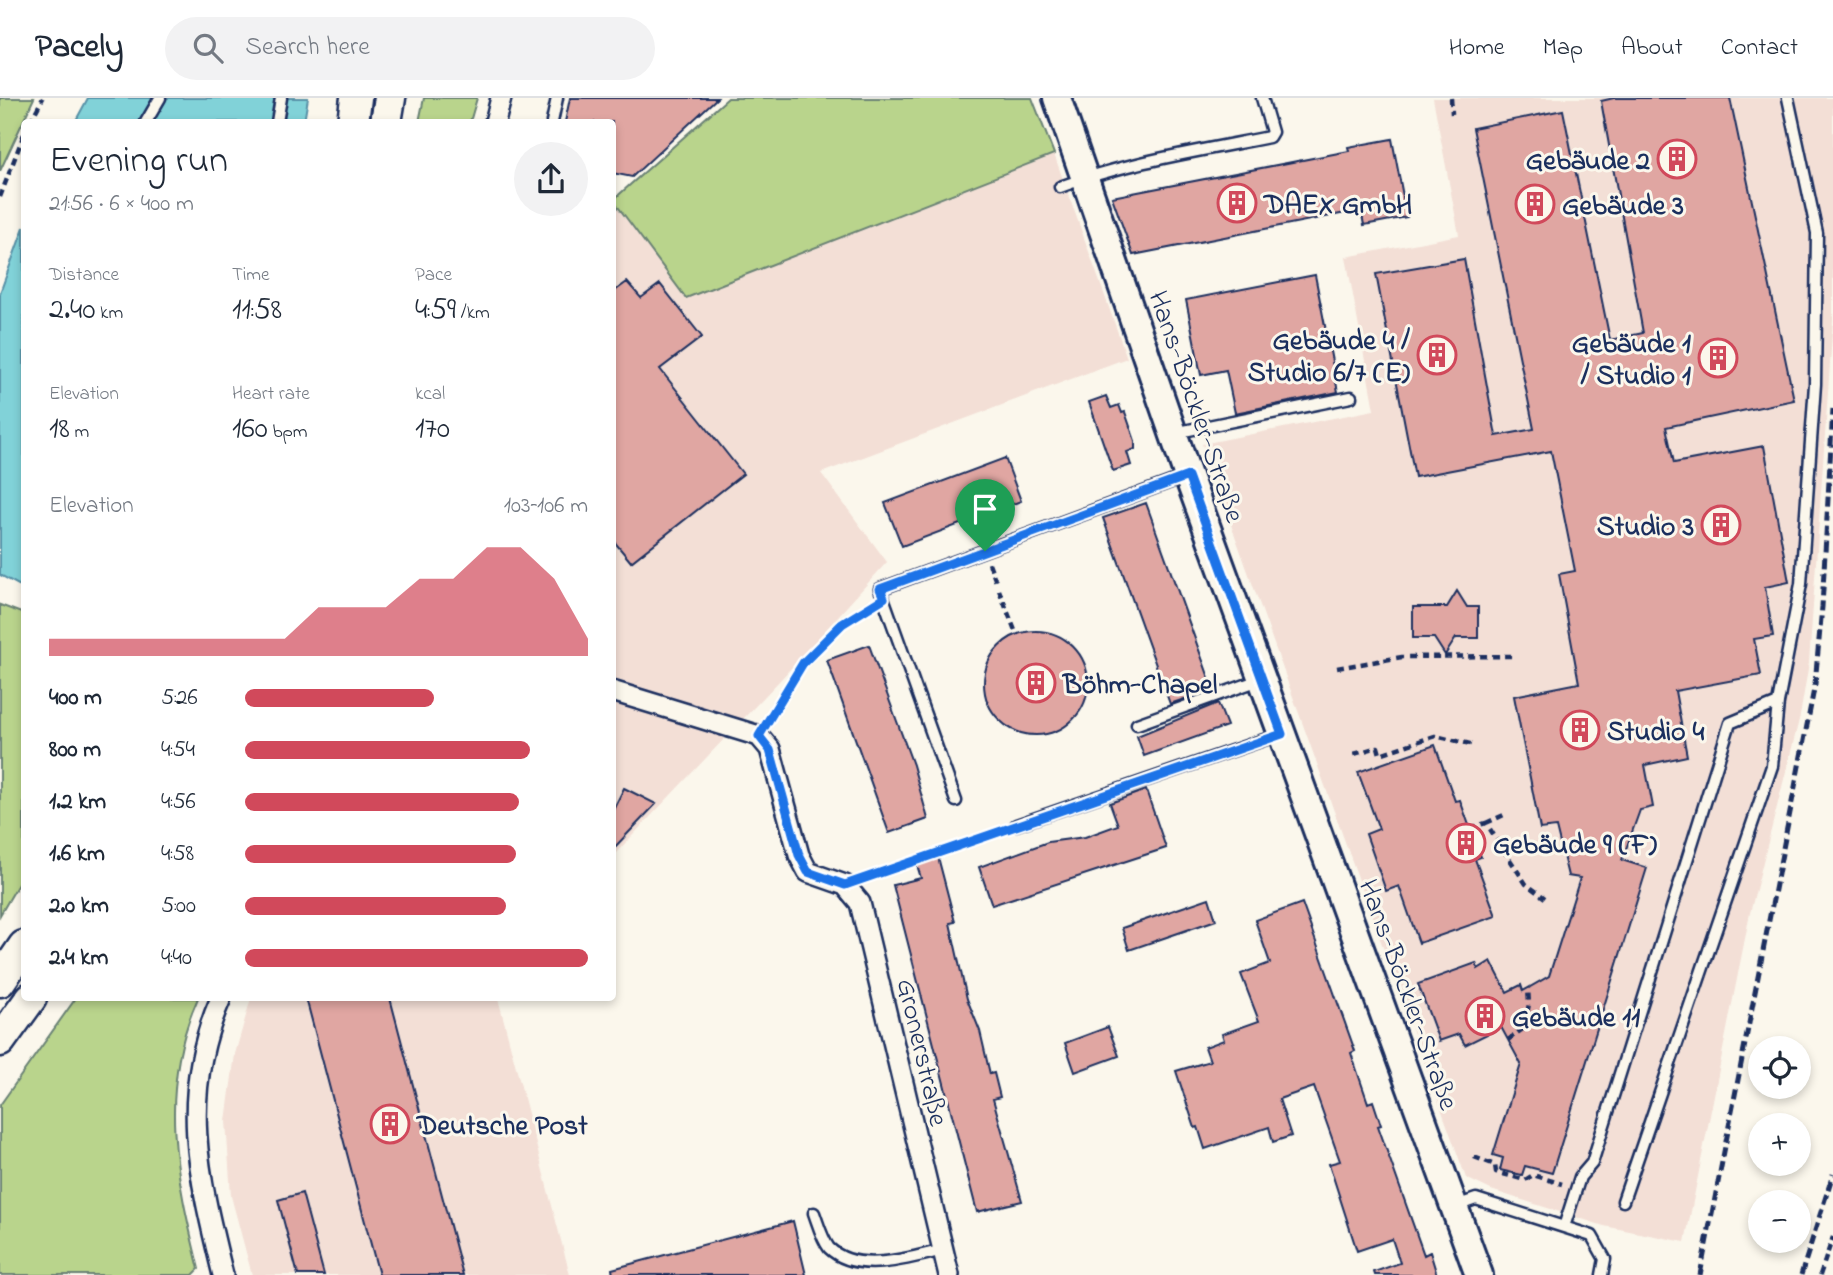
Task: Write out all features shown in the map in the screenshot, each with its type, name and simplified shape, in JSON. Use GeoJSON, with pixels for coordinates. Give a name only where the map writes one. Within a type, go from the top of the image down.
{"type":"FeatureCollection","features":[{"type":"Feature","properties":{"kind":"main road"},"geometry":{"type":"LineString","coordinates":[[353,119],[356,98]]}},
{"type":"Feature","properties":{"kind":"main road"},"geometry":{"type":"LineString","coordinates":[[386,119],[390,98]]}},
{"type":"Feature","properties":{"kind":"main road"},"geometry":{"type":"LineString","coordinates":[[0,981],[21,950]]}},
{"type":"Feature","properties":{"kind":"main road"},"geometry":{"type":"LineString","coordinates":[[0,1041],[28,1001]]}},
{"type":"Feature","properties":{"kind":"street"},"geometry":{"type":"LineString","coordinates":[[496,119],[500,98]]}},
{"type":"Feature","properties":{"kind":"street","name":"Hans-Böckler-Straße"},"geometry":{"type":"LineString","coordinates":[[1057,98],[1188,476],[1479,1275]]}},
{"type":"Feature","properties":{"kind":"street"},"geometry":{"type":"LineString","coordinates":[[616,692],[759,736],[770,750],[799,855],[808,872],[845,885]]}},
{"type":"Feature","properties":{"kind":"street","name":"Gronerstraße"},"geometry":{"type":"LineString","coordinates":[[845,885],[860,903],[949,1275]]}},
{"type":"Feature","properties":{"kind":"street"},"geometry":{"type":"LineString","coordinates":[[220,1001],[203,1046],[197,1074],[194,1117],[204,1195],[223,1275]]}},
{"type":"Feature","properties":{"kind":"lane"},"geometry":{"type":"LineString","coordinates":[[148,119],[160,98]]}},
{"type":"Feature","properties":{"kind":"lane"},"geometry":{"type":"LineString","coordinates":[[278,119],[281,98]]}},
{"type":"Feature","properties":{"kind":"lane"},"geometry":{"type":"LineString","coordinates":[[553,119],[557,98]]}},
{"type":"Feature","properties":{"kind":"lane"},"geometry":{"type":"LineString","coordinates":[[1060,187],[1086,177],[1269,137],[1272,132],[1262,98]]}},
{"type":"Feature","properties":{"kind":"lane"},"geometry":{"type":"LineString","coordinates":[[1623,1200],[1772,766],[1777,703],[1801,583],[1815,384],[1817,233],[1788,98]]}},
{"type":"Feature","properties":{"kind":"lane"},"geometry":{"type":"LineString","coordinates":[[1173,433],[1351,397]]}},
{"type":"Feature","properties":{"kind":"lane"},"geometry":{"type":"LineString","coordinates":[[956,801],[880,589],[1188,476]]}},
{"type":"Feature","properties":{"kind":"lane"},"geometry":{"type":"LineString","coordinates":[[1137,724],[1263,679]]}},
{"type":"Feature","properties":{"kind":"lane"},"geometry":{"type":"LineString","coordinates":[[1564,1227],[1580,1177],[1592,1163],[1730,723],[1777,703]]}},
{"type":"Feature","properties":{"kind":"lane"},"geometry":{"type":"LineString","coordinates":[[1016,825],[1282,734]]}},
{"type":"Feature","properties":{"kind":"lane"},"geometry":{"type":"LineString","coordinates":[[1452,1207],[1476,1199],[1592,1236],[1605,1259],[1602,1275]]}},
{"type":"Feature","properties":{"kind":"lane"},"geometry":{"type":"LineString","coordinates":[[814,1213],[827,1246],[839,1257],[859,1264],[888,1263],[943,1250]]}},
{"type":"Feature","properties":{"kind":"path"},"geometry":{"type":"LineString","coordinates":[[32,119],[43,98]]}},
{"type":"Feature","properties":{"kind":"path"},"geometry":{"type":"LineString","coordinates":[[1451,98],[1452,114]]}},
{"type":"Feature","properties":{"kind":"path"},"geometry":{"type":"LineString","coordinates":[[0,197],[21,142]]}},
{"type":"Feature","properties":{"kind":"path"},"geometry":{"type":"LineString","coordinates":[[989,562],[996,582]]}},
{"type":"Feature","properties":{"kind":"path"},"geometry":{"type":"LineString","coordinates":[[999,590],[1016,633]]}},
{"type":"Feature","properties":{"kind":"path"},"geometry":{"type":"LineString","coordinates":[[759,736],[803,663],[842,624],[884,598]]}},
{"type":"Feature","properties":{"kind":"path"},"geometry":{"type":"LineString","coordinates":[[1337,668],[1402,657],[1513,656]]}},
{"type":"Feature","properties":{"kind":"path"},"geometry":{"type":"LineString","coordinates":[[1354,754],[1378,747],[1380,754],[1435,736],[1475,745]]}},
{"type":"Feature","properties":{"kind":"path"},"geometry":{"type":"LineString","coordinates":[[1470,828],[1506,814]]}},
{"type":"Feature","properties":{"kind":"path"},"geometry":{"type":"LineString","coordinates":[[1486,823],[1526,884],[1545,898]]}},
{"type":"Feature","properties":{"kind":"path"},"geometry":{"type":"LineString","coordinates":[[845,885],[1016,825]]}},
{"type":"Feature","properties":{"kind":"path"},"geometry":{"type":"LineString","coordinates":[[1508,1040],[1524,1028],[1529,1004],[1528,988]]}},
{"type":"Feature","properties":{"kind":"path"},"geometry":{"type":"LineString","coordinates":[[1474,1157],[1496,1165],[1496,1172],[1525,1180],[1533,1175],[1576,1189]]}},
{"type":"Feature","properties":{"kind":"path"},"geometry":{"type":"LineString","coordinates":[[1820,1275],[1833,1237]]}},
{"type":"Feature","properties":{"kind":"shaded area"},"geometry":{"type":"Polygon","coordinates":[[[1433,98],[1833,98],[1833,321],[1809,663],[1800,716],[1750,913],[1685,1242],[1604,1226],[1491,1190],[1466,1178],[1202,444],[1374,410],[1346,257],[1459,235],[1433,98]]]}},
{"type":"Feature","properties":{"kind":"shaded area"},"geometry":{"type":"Polygon","coordinates":[[[1054,154],[1127,358],[821,473],[887,562],[782,678],[616,853],[616,205],[686,297],[1054,154]]]}},
{"type":"Feature","properties":{"kind":"shaded area"},"geometry":{"type":"Polygon","coordinates":[[[250,1001],[499,1001],[570,1275],[252,1275],[231,1196],[226,1121],[235,1054],[250,1001]]]}},
{"type":"Feature","properties":{"kind":"green space"},"geometry":{"type":"Polygon","coordinates":[[[0,98],[34,98],[24,119],[21,119],[21,126],[0,171],[0,98]]]}},
{"type":"Feature","properties":{"kind":"green space"},"geometry":{"type":"Polygon","coordinates":[[[424,98],[477,98],[471,119],[420,119],[424,98]]]}},
{"type":"Feature","properties":{"kind":"green space"},"geometry":{"type":"Polygon","coordinates":[[[728,98],[1032,98],[1054,154],[686,298],[616,204],[616,197],[728,98]]]}},
{"type":"Feature","properties":{"kind":"green space"},"geometry":{"type":"Polygon","coordinates":[[[0,605],[21,613],[21,879],[0,915],[0,605]]]}},
{"type":"Feature","properties":{"kind":"green space"},"geometry":{"type":"Polygon","coordinates":[[[74,1001],[197,1001],[185,1032],[178,1066],[174,1133],[183,1200],[199,1269],[193,1275],[0,1275],[0,1105],[74,1001]]]}},
{"type":"Feature","properties":{"kind":"water"},"geometry":{"type":"Polygon","coordinates":[[[88,98],[308,98],[304,119],[77,119],[88,98]]]}},
{"type":"Feature","properties":{"kind":"water"},"geometry":{"type":"Polygon","coordinates":[[[21,235],[21,586],[0,575],[0,293],[21,235]]]}},
{"type":"Feature","properties":{"kind":"building"},"geometry":{"type":"Polygon","coordinates":[[[570,98],[717,98],[632,177],[616,174],[616,119],[566,119],[570,98]]]}},
{"type":"Feature","properties":{"kind":"building"},"geometry":{"type":"Polygon","coordinates":[[[1614,98],[1730,98],[1794,400],[1666,427],[1674,463],[1764,446],[1789,582],[1765,587],[1773,636],[1754,639],[1761,675],[1675,691],[1687,756],[1645,765],[1653,807],[1640,810],[1622,860],[1647,868],[1552,1173],[1525,1166],[1522,1175],[1500,1170],[1503,1158],[1493,1155],[1521,1064],[1501,1027],[1465,1045],[1459,1034],[1439,1041],[1418,984],[1476,963],[1478,969],[1491,961],[1507,992],[1521,985],[1523,991],[1549,976],[1580,878],[1568,876],[1556,827],[1540,829],[1514,696],[1579,683],[1559,574],[1575,571],[1551,451],[1415,477],[1376,274],[1464,259],[1496,436],[1534,429],[1473,128],[1563,110],[1610,340],[1643,333],[1601,101],[1614,98]]]}},
{"type":"Feature","properties":{"kind":"building","name":"DAEX GmbH"},"geometry":{"type":"Polygon","coordinates":[[[1392,139],[1407,217],[1364,225],[1361,210],[1133,255],[1112,197],[1349,151],[1348,147],[1392,139]]]}},
{"type":"Feature","properties":{"kind":"building"},"geometry":{"type":"Polygon","coordinates":[[[1315,275],[1338,392],[1235,413],[1226,370],[1201,375],[1186,300],[1315,275]]]}},
{"type":"Feature","properties":{"kind":"building"},"geometry":{"type":"Polygon","coordinates":[[[627,282],[641,298],[660,284],[702,337],[660,369],[743,474],[631,562],[616,544],[616,290],[627,282]]]}},
{"type":"Feature","properties":{"kind":"building"},"geometry":{"type":"Polygon","coordinates":[[[1106,396],[1111,408],[1119,405],[1122,413],[1125,412],[1135,441],[1135,449],[1127,452],[1131,465],[1113,471],[1089,402],[1106,396]]]}},
{"type":"Feature","properties":{"kind":"building"},"geometry":{"type":"Polygon","coordinates":[[[1005,458],[1021,501],[902,546],[885,503],[1005,458]]]}},
{"type":"Feature","properties":{"kind":"building"},"geometry":{"type":"Polygon","coordinates":[[[1146,503],[1213,689],[1170,704],[1103,518],[1146,503]]]}},
{"type":"Feature","properties":{"kind":"building"},"geometry":{"type":"Polygon","coordinates":[[[1457,591],[1467,607],[1478,607],[1478,638],[1456,638],[1445,655],[1434,638],[1413,638],[1413,607],[1447,607],[1457,591]]]}},
{"type":"Feature","properties":{"kind":"building","name":"Böhm-Chapel"},"geometry":{"type":"Polygon","coordinates":[[[1036,631],[1056,635],[1073,646],[1084,663],[1088,683],[1084,703],[1073,720],[1056,731],[1036,735],[1016,731],[999,720],[988,703],[984,683],[988,663],[999,646],[1016,635],[1036,631]]]}},
{"type":"Feature","properties":{"kind":"building"},"geometry":{"type":"Polygon","coordinates":[[[869,645],[913,765],[928,819],[889,833],[827,660],[869,645]]]}},
{"type":"Feature","properties":{"kind":"building"},"geometry":{"type":"Polygon","coordinates":[[[1218,703],[1227,726],[1144,756],[1137,736],[1218,703]]]}},
{"type":"Feature","properties":{"kind":"building","name":"Gebäude 9 (F)"},"geometry":{"type":"Polygon","coordinates":[[[1435,745],[1455,801],[1460,800],[1481,857],[1475,859],[1496,916],[1419,943],[1399,886],[1386,891],[1366,834],[1379,829],[1358,772],[1435,745]]]}},
{"type":"Feature","properties":{"kind":"building"},"geometry":{"type":"Polygon","coordinates":[[[624,788],[656,804],[616,846],[616,804],[624,788]]]}},
{"type":"Feature","properties":{"kind":"building"},"geometry":{"type":"Polygon","coordinates":[[[1146,790],[1166,848],[992,905],[979,867],[1048,842],[1085,837],[1118,825],[1110,803],[1146,790]]]}},
{"type":"Feature","properties":{"kind":"building"},"geometry":{"type":"Polygon","coordinates":[[[938,857],[955,922],[950,923],[967,999],[980,1031],[990,1074],[994,1073],[1000,1097],[993,1099],[1022,1201],[977,1212],[893,885],[921,878],[917,865],[938,857]]]}},
{"type":"Feature","properties":{"kind":"building"},"geometry":{"type":"Polygon","coordinates":[[[1209,898],[1216,920],[1129,950],[1122,928],[1209,898]]]}},
{"type":"Feature","properties":{"kind":"building"},"geometry":{"type":"Polygon","coordinates":[[[1302,903],[1355,1051],[1351,1053],[1368,1103],[1373,1101],[1381,1125],[1378,1126],[1424,1255],[1430,1252],[1437,1275],[1375,1275],[1374,1272],[1400,1263],[1392,1239],[1357,1251],[1329,1164],[1340,1161],[1314,1087],[1279,1099],[1291,1136],[1273,1142],[1269,1127],[1205,1149],[1198,1127],[1195,1128],[1176,1071],[1210,1061],[1205,1047],[1224,1040],[1222,1034],[1259,1021],[1241,974],[1270,963],[1255,920],[1302,903]]]}},
{"type":"Feature","properties":{"kind":"building","name":"Deutsche Post"},"geometry":{"type":"Polygon","coordinates":[[[307,1001],[391,1001],[463,1275],[379,1275],[307,1001]]]}},
{"type":"Feature","properties":{"kind":"building"},"geometry":{"type":"Polygon","coordinates":[[[1108,1027],[1119,1056],[1075,1072],[1065,1043],[1108,1027]]]}},
{"type":"Feature","properties":{"kind":"building"},"geometry":{"type":"Polygon","coordinates":[[[302,1193],[324,1275],[298,1275],[278,1200],[302,1193]]]}},
{"type":"Feature","properties":{"kind":"building"},"geometry":{"type":"Polygon","coordinates":[[[793,1221],[806,1275],[613,1275],[612,1269],[793,1221]]]}},
{"type":"Feature","properties":{"kind":"railway"},"geometry":{"type":"LineString","coordinates":[[1700,1275],[1815,684],[1833,409]]}},
{"type":"Feature","properties":{"kind":"railway"},"geometry":{"type":"LineString","coordinates":[[1801,1275],[1833,1174]]}},
{"type":"Feature","properties":{"kind":"place","name":"Gebäude 2"},"geometry":{"type":"Point","coordinates":[1677,159]}},
{"type":"Feature","properties":{"kind":"place","name":"DAEX GmbH"},"geometry":{"type":"Point","coordinates":[1237,203]}},
{"type":"Feature","properties":{"kind":"place","name":"Gebäude 3"},"geometry":{"type":"Point","coordinates":[1535,204]}},
{"type":"Feature","properties":{"kind":"place","name":"Gebäude 4 / Studio 6/7 (E)"},"geometry":{"type":"Point","coordinates":[1437,355]}},
{"type":"Feature","properties":{"kind":"place","name":"Gebäude 1 / Studio 1"},"geometry":{"type":"Point","coordinates":[1718,358]}},
{"type":"Feature","properties":{"kind":"place","name":"Studio 3"},"geometry":{"type":"Point","coordinates":[1721,525]}},
{"type":"Feature","properties":{"kind":"place","name":"Böhm-Chapel"},"geometry":{"type":"Point","coordinates":[1036,683]}},
{"type":"Feature","properties":{"kind":"place","name":"Studio 4"},"geometry":{"type":"Point","coordinates":[1580,730]}},
{"type":"Feature","properties":{"kind":"place","name":"Gebäude 9 (F)"},"geometry":{"type":"Point","coordinates":[1466,843]}},
{"type":"Feature","properties":{"kind":"place","name":"Gebäude 11"},"geometry":{"type":"Point","coordinates":[1485,1016]}},
{"type":"Feature","properties":{"kind":"place","name":"Deutsche Post"},"geometry":{"type":"Point","coordinates":[390,1124]}},
{"type":"Feature","properties":{"kind":"route"},"geometry":{"type":"LineString","coordinates":[[1188,476],[1282,734],[845,885],[808,872],[799,855],[770,750],[759,736],[778,700],[803,663],[842,624],[884,598],[880,589],[985,551],[1188,476]]}}]}
